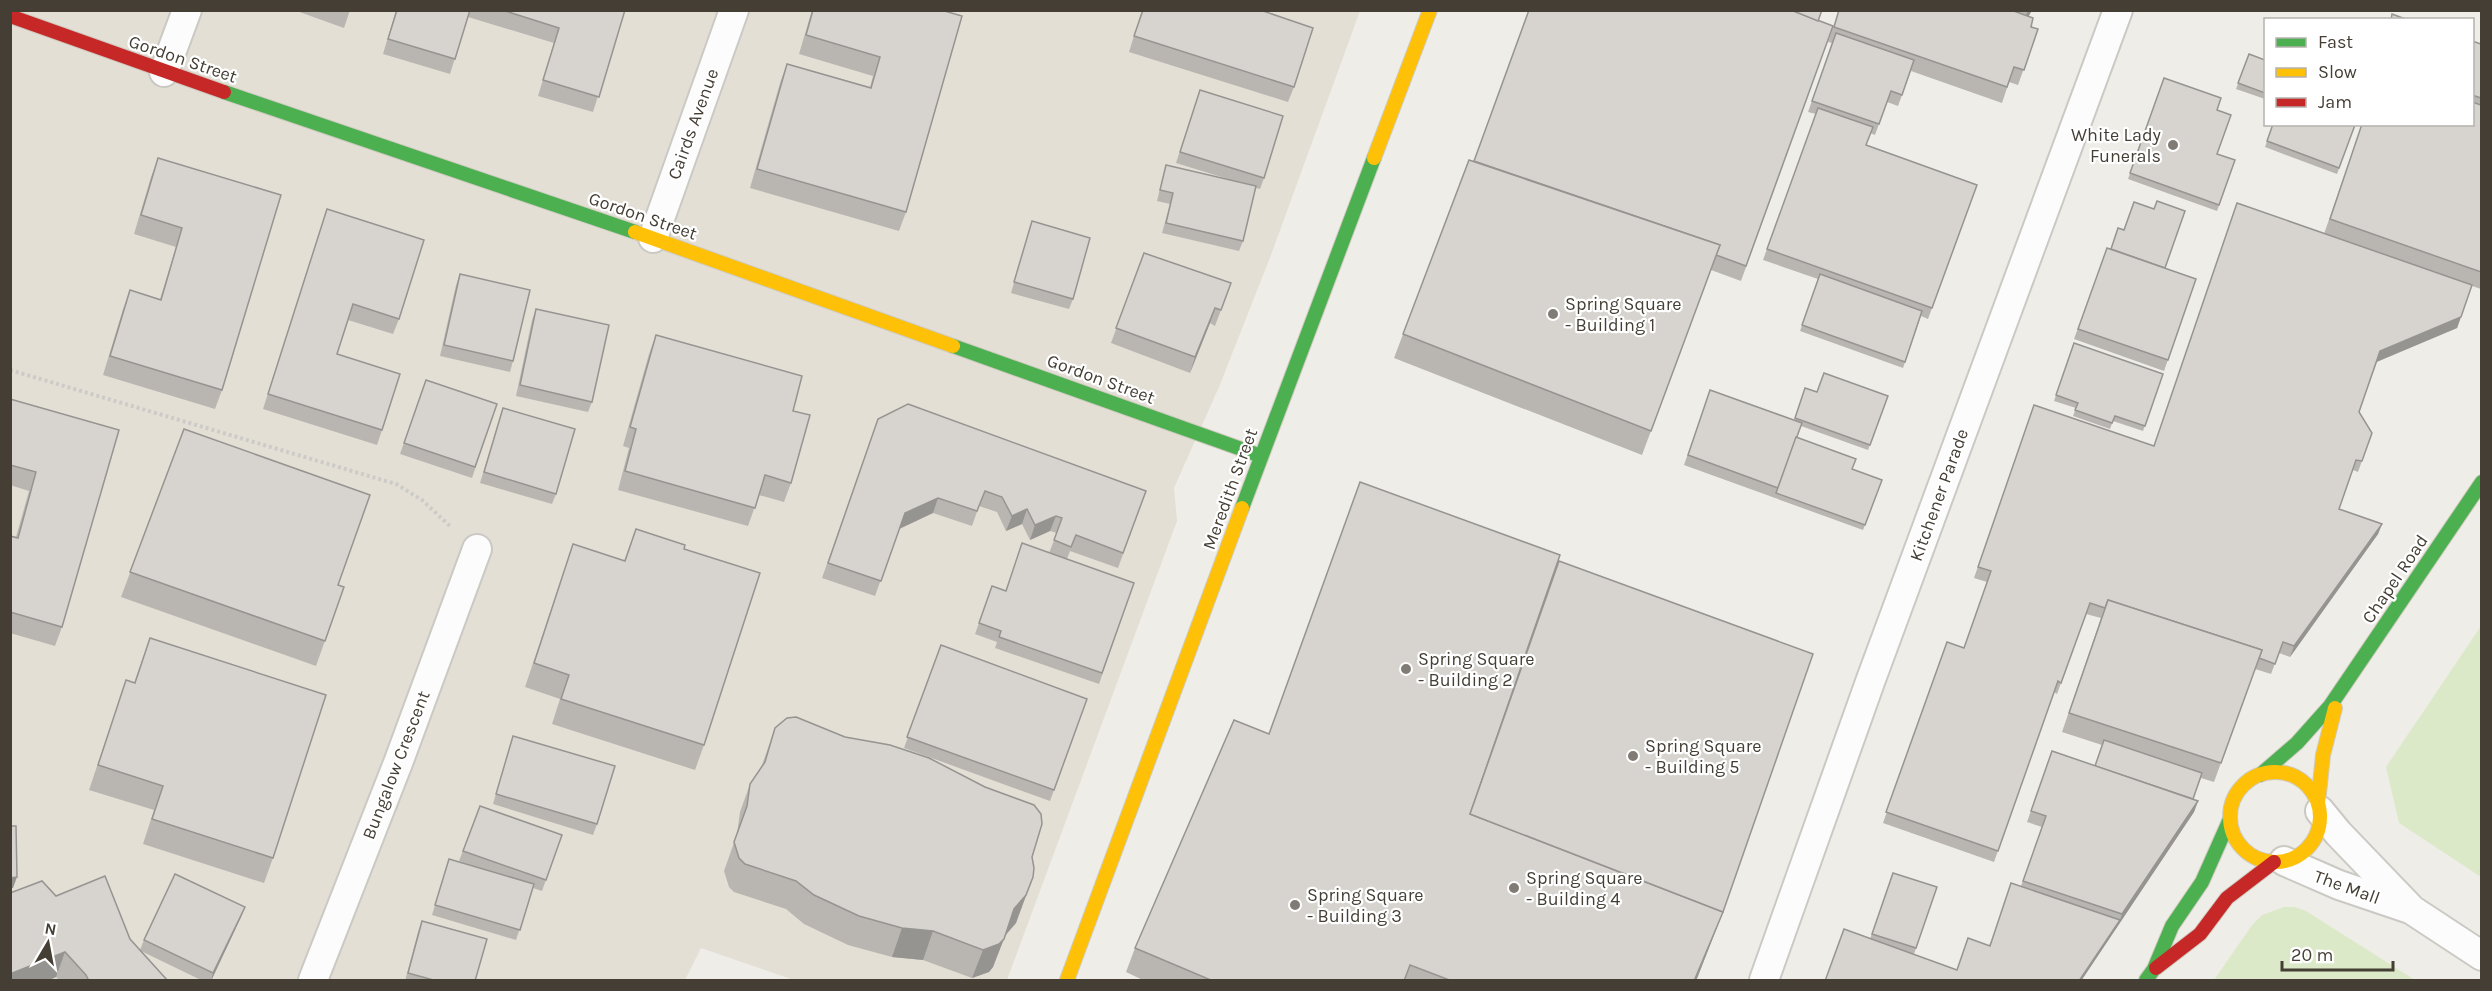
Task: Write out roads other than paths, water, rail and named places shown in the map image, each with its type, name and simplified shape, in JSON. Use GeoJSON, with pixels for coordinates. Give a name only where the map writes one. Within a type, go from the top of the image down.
{"type":"FeatureCollection","features":[{"type":"Feature","properties":{"kind":"street"},"geometry":{"type":"LineString","coordinates":[[165,72],[186,10]]}},
{"type":"Feature","properties":{"kind":"street","name":"Cairds Avenue"},"geometry":{"type":"LineString","coordinates":[[653,238],[734,10]]}},
{"type":"Feature","properties":{"kind":"street","name":"Meredith Street"},"geometry":{"type":"LineString","coordinates":[[1066,981],[1430,10]]}},
{"type":"Feature","properties":{"kind":"street","name":"Kitchener Parade"},"geometry":{"type":"LineString","coordinates":[[1764,981],[1870,682],[2118,10]]}},
{"type":"Feature","properties":{"kind":"street","name":"Gordon Street"},"geometry":{"type":"LineString","coordinates":[[10,16],[165,72],[653,238],[1261,456]]}},
{"type":"Feature","properties":{"kind":"street","name":"Chapel Road"},"geometry":{"type":"LineString","coordinates":[[2260,775],[2300,740],[2339,695],[2481,482]]}},
{"type":"Feature","properties":{"kind":"street","name":"Bungalow Crescent"},"geometry":{"type":"LineString","coordinates":[[313,981],[398,763],[477,549]]}},
{"type":"Feature","properties":{"kind":"street","name":"Chapel Road"},"geometry":{"type":"LineString","coordinates":[[2319,807],[2318,777],[2322,750],[2339,695]]}},
{"type":"Feature","properties":{"kind":"street"},"geometry":{"type":"LineString","coordinates":[[2278,772],[2295,777],[2309,788],[2319,807],[2319,828],[2312,844],[2299,855],[2279,862],[2227,898],[2200,934],[2150,975],[2172,926],[2202,882],[2217,854],[2238,792],[2252,779],[2278,772]]}},
{"type":"Feature","properties":{"kind":"street","name":"The Mall"},"geometry":{"type":"LineString","coordinates":[[2319,807],[2412,910],[2481,956]]}},
{"type":"Feature","properties":{"kind":"street"},"geometry":{"type":"LineString","coordinates":[[2230,819],[2240,845],[2255,858],[2279,862]]}},
{"type":"Feature","properties":{"kind":"street","name":"The Mall"},"geometry":{"type":"LineString","coordinates":[[2279,862],[2412,910]]}},
{"type":"Feature","properties":{"kind":"place","name":"White Lady Funerals"},"geometry":{"type":"Point","coordinates":[2173,145]}},
{"type":"Feature","properties":{"kind":"place","name":"Spring Square - Building 1"},"geometry":{"type":"Point","coordinates":[1553,314]}},
{"type":"Feature","properties":{"kind":"place","name":"Spring Square - Building 2"},"geometry":{"type":"Point","coordinates":[1406,669]}},
{"type":"Feature","properties":{"kind":"place","name":"Spring Square - Building 5"},"geometry":{"type":"Point","coordinates":[1633,756]}},
{"type":"Feature","properties":{"kind":"place","name":"Spring Square - Building 4"},"geometry":{"type":"Point","coordinates":[1514,888]}},
{"type":"Feature","properties":{"kind":"place","name":"Spring Square - Building 3"},"geometry":{"type":"Point","coordinates":[1295,905]}}]}
